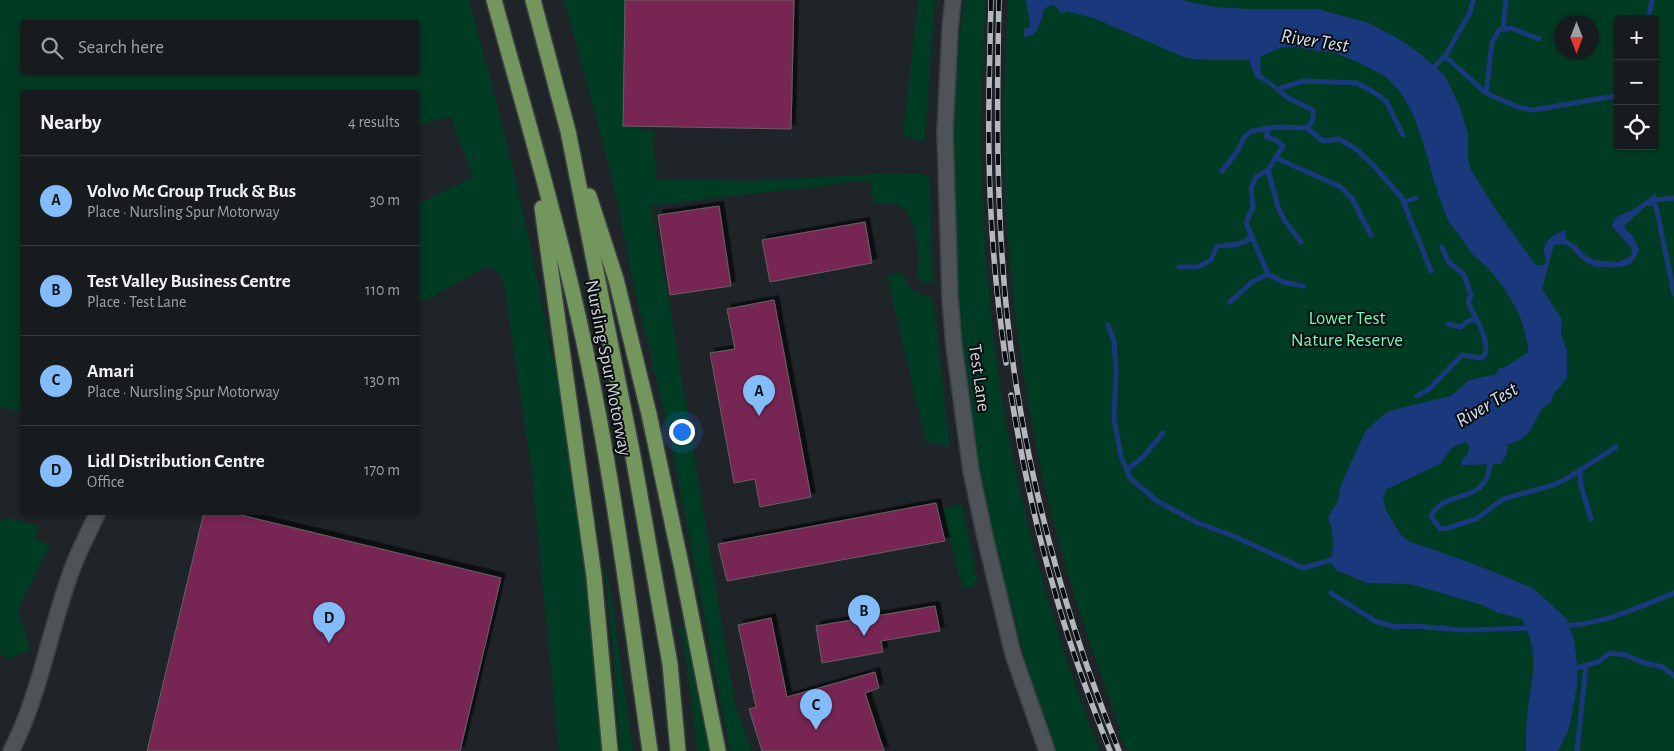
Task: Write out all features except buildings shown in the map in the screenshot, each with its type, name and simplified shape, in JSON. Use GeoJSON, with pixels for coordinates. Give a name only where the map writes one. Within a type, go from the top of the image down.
{"type":"FeatureCollection","features":[{"type":"Feature","properties":{"kind":"highway","name":"Nursling Spur Motorway"},"geometry":{"type":"LineString","coordinates":[[494,0],[532,134],[574,295],[602,435],[650,751]]}},
{"type":"Feature","properties":{"kind":"highway","name":"Nursling Spur Motorway"},"geometry":{"type":"LineString","coordinates":[[533,0],[568,131],[633,456],[670,664],[678,751]]}},
{"type":"Feature","properties":{"kind":"highway"},"geometry":{"type":"LineString","coordinates":[[568,131],[619,288],[666,492],[718,751]]}},
{"type":"Feature","properties":{"kind":"highway"},"geometry":{"type":"LineString","coordinates":[[532,134],[594,576],[610,751]]}},
{"type":"Feature","properties":{"kind":"street","name":"Test Lane"},"geometry":{"type":"LineString","coordinates":[[953,0],[945,131],[950,298],[954,346],[972,471],[989,555],[1013,654],[1048,751]]}},
{"type":"Feature","properties":{"kind":"street"},"geometry":{"type":"LineString","coordinates":[[11,751],[19,736],[39,682],[71,571],[97,515]]}},
{"type":"Feature","properties":{"kind":"green space"},"geometry":{"type":"Polygon","coordinates":[[[0,0],[469,0],[515,176],[552,355],[558,354],[583,534],[602,751],[559,751],[531,465],[503,281],[495,270],[483,268],[433,297],[420,300],[420,203],[473,177],[450,116],[420,124],[420,90],[20,90],[20,412],[0,407],[0,0]]]}},
{"type":"Feature","properties":{"kind":"green space"},"geometry":{"type":"Polygon","coordinates":[[[563,0],[625,0],[623,125],[653,131],[656,179],[753,181],[890,173],[921,174],[928,176],[930,182],[933,284],[921,282],[917,274],[919,259],[917,242],[914,228],[906,209],[893,203],[874,204],[870,180],[651,206],[671,313],[735,704],[752,751],[730,751],[668,427],[636,296],[614,186],[563,0]]]}},
{"type":"Feature","properties":{"kind":"green space"},"geometry":{"type":"Polygon","coordinates":[[[918,0],[935,0],[925,139],[918,141],[903,134],[918,0]]]}},
{"type":"Feature","properties":{"kind":"green space"},"geometry":{"type":"Polygon","coordinates":[[[964,0],[985,0],[981,118],[982,190],[992,319],[1005,415],[1022,500],[1044,585],[1070,669],[1100,751],[1055,751],[1026,663],[990,535],[973,454],[955,305],[953,219],[953,148],[958,53],[964,0]]]}},
{"type":"Feature","properties":{"kind":"green space","name":"Lower Test Nature Reserve"},"geometry":{"type":"Polygon","coordinates":[[[1008,0],[1674,0],[1674,751],[1127,751],[1118,732],[1121,730],[1073,592],[1050,507],[1031,421],[1012,290],[1004,159],[1004,80],[1008,0]]]}},
{"type":"Feature","properties":{"kind":"green space"},"geometry":{"type":"Polygon","coordinates":[[[901,272],[913,290],[933,298],[950,447],[926,442],[887,276],[901,272]]]}},
{"type":"Feature","properties":{"kind":"green space"},"geometry":{"type":"Polygon","coordinates":[[[962,504],[977,579],[976,586],[963,589],[942,509],[962,504]]]}},
{"type":"Feature","properties":{"kind":"green space"},"geometry":{"type":"Polygon","coordinates":[[[6,517],[39,526],[35,539],[50,545],[18,610],[30,650],[7,659],[0,654],[0,523],[6,517]]]}},
{"type":"Feature","properties":{"kind":"green space"},"geometry":{"type":"Polygon","coordinates":[[[603,556],[611,592],[633,751],[620,751],[612,639],[603,556]]]}},
{"type":"Feature","properties":{"kind":"green space"},"geometry":{"type":"Polygon","coordinates":[[[682,616],[709,751],[697,751],[688,672],[680,628],[683,626],[682,616]]]}},
{"type":"Feature","properties":{"kind":"water","name":"River Test"},"geometry":{"type":"Polygon","coordinates":[[[1026,0],[1182,0],[1214,7],[1318,9],[1369,23],[1399,39],[1422,55],[1445,76],[1459,105],[1468,133],[1470,168],[1498,213],[1536,265],[1544,265],[1544,249],[1549,239],[1565,230],[1566,239],[1593,260],[1618,262],[1631,256],[1632,249],[1612,226],[1613,222],[1620,215],[1632,210],[1656,194],[1658,206],[1646,206],[1624,226],[1632,235],[1639,249],[1634,260],[1627,266],[1594,266],[1582,260],[1570,247],[1561,244],[1554,245],[1542,289],[1561,318],[1561,334],[1567,350],[1567,377],[1554,393],[1551,402],[1539,413],[1525,437],[1507,444],[1507,453],[1500,464],[1461,465],[1462,460],[1468,454],[1469,447],[1466,442],[1453,447],[1440,464],[1387,489],[1383,498],[1386,510],[1400,534],[1408,541],[1474,564],[1533,588],[1567,619],[1574,640],[1577,686],[1569,729],[1558,751],[1526,751],[1533,657],[1532,645],[1522,619],[1410,584],[1367,583],[1336,570],[1331,564],[1333,534],[1328,517],[1338,501],[1340,488],[1365,432],[1382,416],[1392,410],[1451,396],[1469,380],[1497,374],[1499,368],[1504,368],[1528,352],[1522,322],[1504,288],[1488,268],[1472,254],[1449,223],[1413,114],[1401,93],[1385,76],[1335,53],[1299,47],[1282,47],[1260,57],[1261,74],[1291,97],[1285,99],[1268,84],[1255,77],[1249,60],[1186,58],[1096,19],[1066,11],[1062,14],[1056,6],[1052,5],[1045,8],[1038,29],[1033,35],[1024,37],[1024,29],[1029,27],[1030,23],[1026,0]]]}},
{"type":"Feature","properties":{"kind":"waterway"},"geometry":{"type":"LineString","coordinates":[[1445,56],[1470,13],[1473,0]]}},
{"type":"Feature","properties":{"kind":"waterway"},"geometry":{"type":"LineString","coordinates":[[1503,29],[1506,0]]}},
{"type":"Feature","properties":{"kind":"waterway"},"geometry":{"type":"LineString","coordinates":[[1649,15],[1652,0]]}},
{"type":"Feature","properties":{"kind":"waterway"},"geometry":{"type":"LineString","coordinates":[[1486,93],[1492,42],[1499,30],[1511,28],[1539,39]]}},
{"type":"Feature","properties":{"kind":"waterway"},"geometry":{"type":"LineString","coordinates":[[1430,71],[1445,56],[1486,93],[1518,107],[1533,110],[1614,96]]}},
{"type":"Feature","properties":{"kind":"waterway"},"geometry":{"type":"LineString","coordinates":[[1281,88],[1304,81],[1357,83],[1386,101],[1403,135]]}},
{"type":"Feature","properties":{"kind":"waterway"},"geometry":{"type":"LineString","coordinates":[[1288,98],[1313,110],[1312,120],[1307,128],[1269,128],[1266,136],[1283,146],[1268,170],[1256,177],[1251,188],[1253,207],[1246,223],[1268,274],[1283,282],[1303,286]]}},
{"type":"Feature","properties":{"kind":"waterway"},"geometry":{"type":"LineString","coordinates":[[1222,171],[1237,152],[1245,136],[1252,131],[1269,128]]}},
{"type":"Feature","properties":{"kind":"waterway"},"geometry":{"type":"LineString","coordinates":[[1307,128],[1323,141],[1339,139],[1356,149],[1402,198],[1431,271]]}},
{"type":"Feature","properties":{"kind":"waterway"},"geometry":{"type":"LineString","coordinates":[[1276,158],[1341,187],[1353,200],[1371,235]]}},
{"type":"Feature","properties":{"kind":"waterway"},"geometry":{"type":"LineString","coordinates":[[1268,170],[1278,207],[1285,221],[1301,242]]}},
{"type":"Feature","properties":{"kind":"waterway"},"geometry":{"type":"LineString","coordinates":[[1404,202],[1416,198]]}},
{"type":"Feature","properties":{"kind":"waterway"},"geometry":{"type":"LineString","coordinates":[[1657,200],[1674,198]]}},
{"type":"Feature","properties":{"kind":"waterway"},"geometry":{"type":"LineString","coordinates":[[1656,206],[1674,294]]}},
{"type":"Feature","properties":{"kind":"waterway"},"geometry":{"type":"LineString","coordinates":[[1179,267],[1197,267],[1211,260],[1217,246],[1244,242],[1251,236]]}},
{"type":"Feature","properties":{"kind":"waterway"},"geometry":{"type":"LineString","coordinates":[[1417,396],[1428,390],[1462,355],[1482,358],[1486,352],[1482,332],[1468,302],[1471,295],[1464,275],[1448,261],[1442,247]]}},
{"type":"Feature","properties":{"kind":"waterway"},"geometry":{"type":"LineString","coordinates":[[1230,302],[1252,282],[1268,274]]}},
{"type":"Feature","properties":{"kind":"waterway"},"geometry":{"type":"LineString","coordinates":[[1448,324],[1461,327],[1468,321],[1477,320]]}},
{"type":"Feature","properties":{"kind":"waterway"},"geometry":{"type":"LineString","coordinates":[[1108,325],[1114,341],[1116,369],[1114,419],[1121,456],[1130,478],[1157,501],[1198,523],[1231,535],[1303,568],[1331,560]]}},
{"type":"Feature","properties":{"kind":"waterway"},"geometry":{"type":"LineString","coordinates":[[1127,470],[1144,456],[1163,433]]}},
{"type":"Feature","properties":{"kind":"waterway"},"geometry":{"type":"LineString","coordinates":[[1490,465],[1487,478],[1481,486],[1473,492],[1445,502],[1437,507],[1431,516],[1440,529],[1476,519],[1503,499],[1553,485],[1566,479],[1616,447]]}},
{"type":"Feature","properties":{"kind":"waterway"},"geometry":{"type":"LineString","coordinates":[[1580,469],[1581,486],[1591,519]]}},
{"type":"Feature","properties":{"kind":"waterway"},"geometry":{"type":"LineString","coordinates":[[1331,593],[1375,621],[1396,627],[1413,626],[1462,630],[1532,628]]}},
{"type":"Feature","properties":{"kind":"waterway"},"geometry":{"type":"LineString","coordinates":[[1563,626],[1607,618],[1633,610],[1674,593]]}},
{"type":"Feature","properties":{"kind":"waterway"},"geometry":{"type":"LineString","coordinates":[[1572,669],[1598,662],[1610,653],[1626,655],[1644,663],[1663,667],[1674,676]]}},
{"type":"Feature","properties":{"kind":"waterway"},"geometry":{"type":"LineString","coordinates":[[1577,751],[1586,665]]}},
{"type":"Feature","properties":{"kind":"railway"},"geometry":{"type":"LineString","coordinates":[[991,0],[989,155],[992,234],[996,286],[1006,363]]}},
{"type":"Feature","properties":{"kind":"railway"},"geometry":{"type":"LineString","coordinates":[[999,0],[998,144],[1001,240],[1004,288],[1016,384],[1034,478],[1057,570],[1085,662],[1119,751]]}},
{"type":"Feature","properties":{"kind":"railway"},"geometry":{"type":"LineString","coordinates":[[1011,395],[1030,493],[1047,565],[1073,650],[1110,751]]}},
{"type":"Feature","properties":{"kind":"place","name":"Volvo Mc Group Truck & Bus"},"geometry":{"type":"Point","coordinates":[759,416]}},
{"type":"Feature","properties":{"kind":"place","name":"Test Valley Business Centre"},"geometry":{"type":"Point","coordinates":[864,636]}},
{"type":"Feature","properties":{"kind":"place","name":"Lidl Distribution Centre"},"geometry":{"type":"Point","coordinates":[329,643]}},
{"type":"Feature","properties":{"kind":"place","name":"Amari"},"geometry":{"type":"Point","coordinates":[816,730]}}]}
